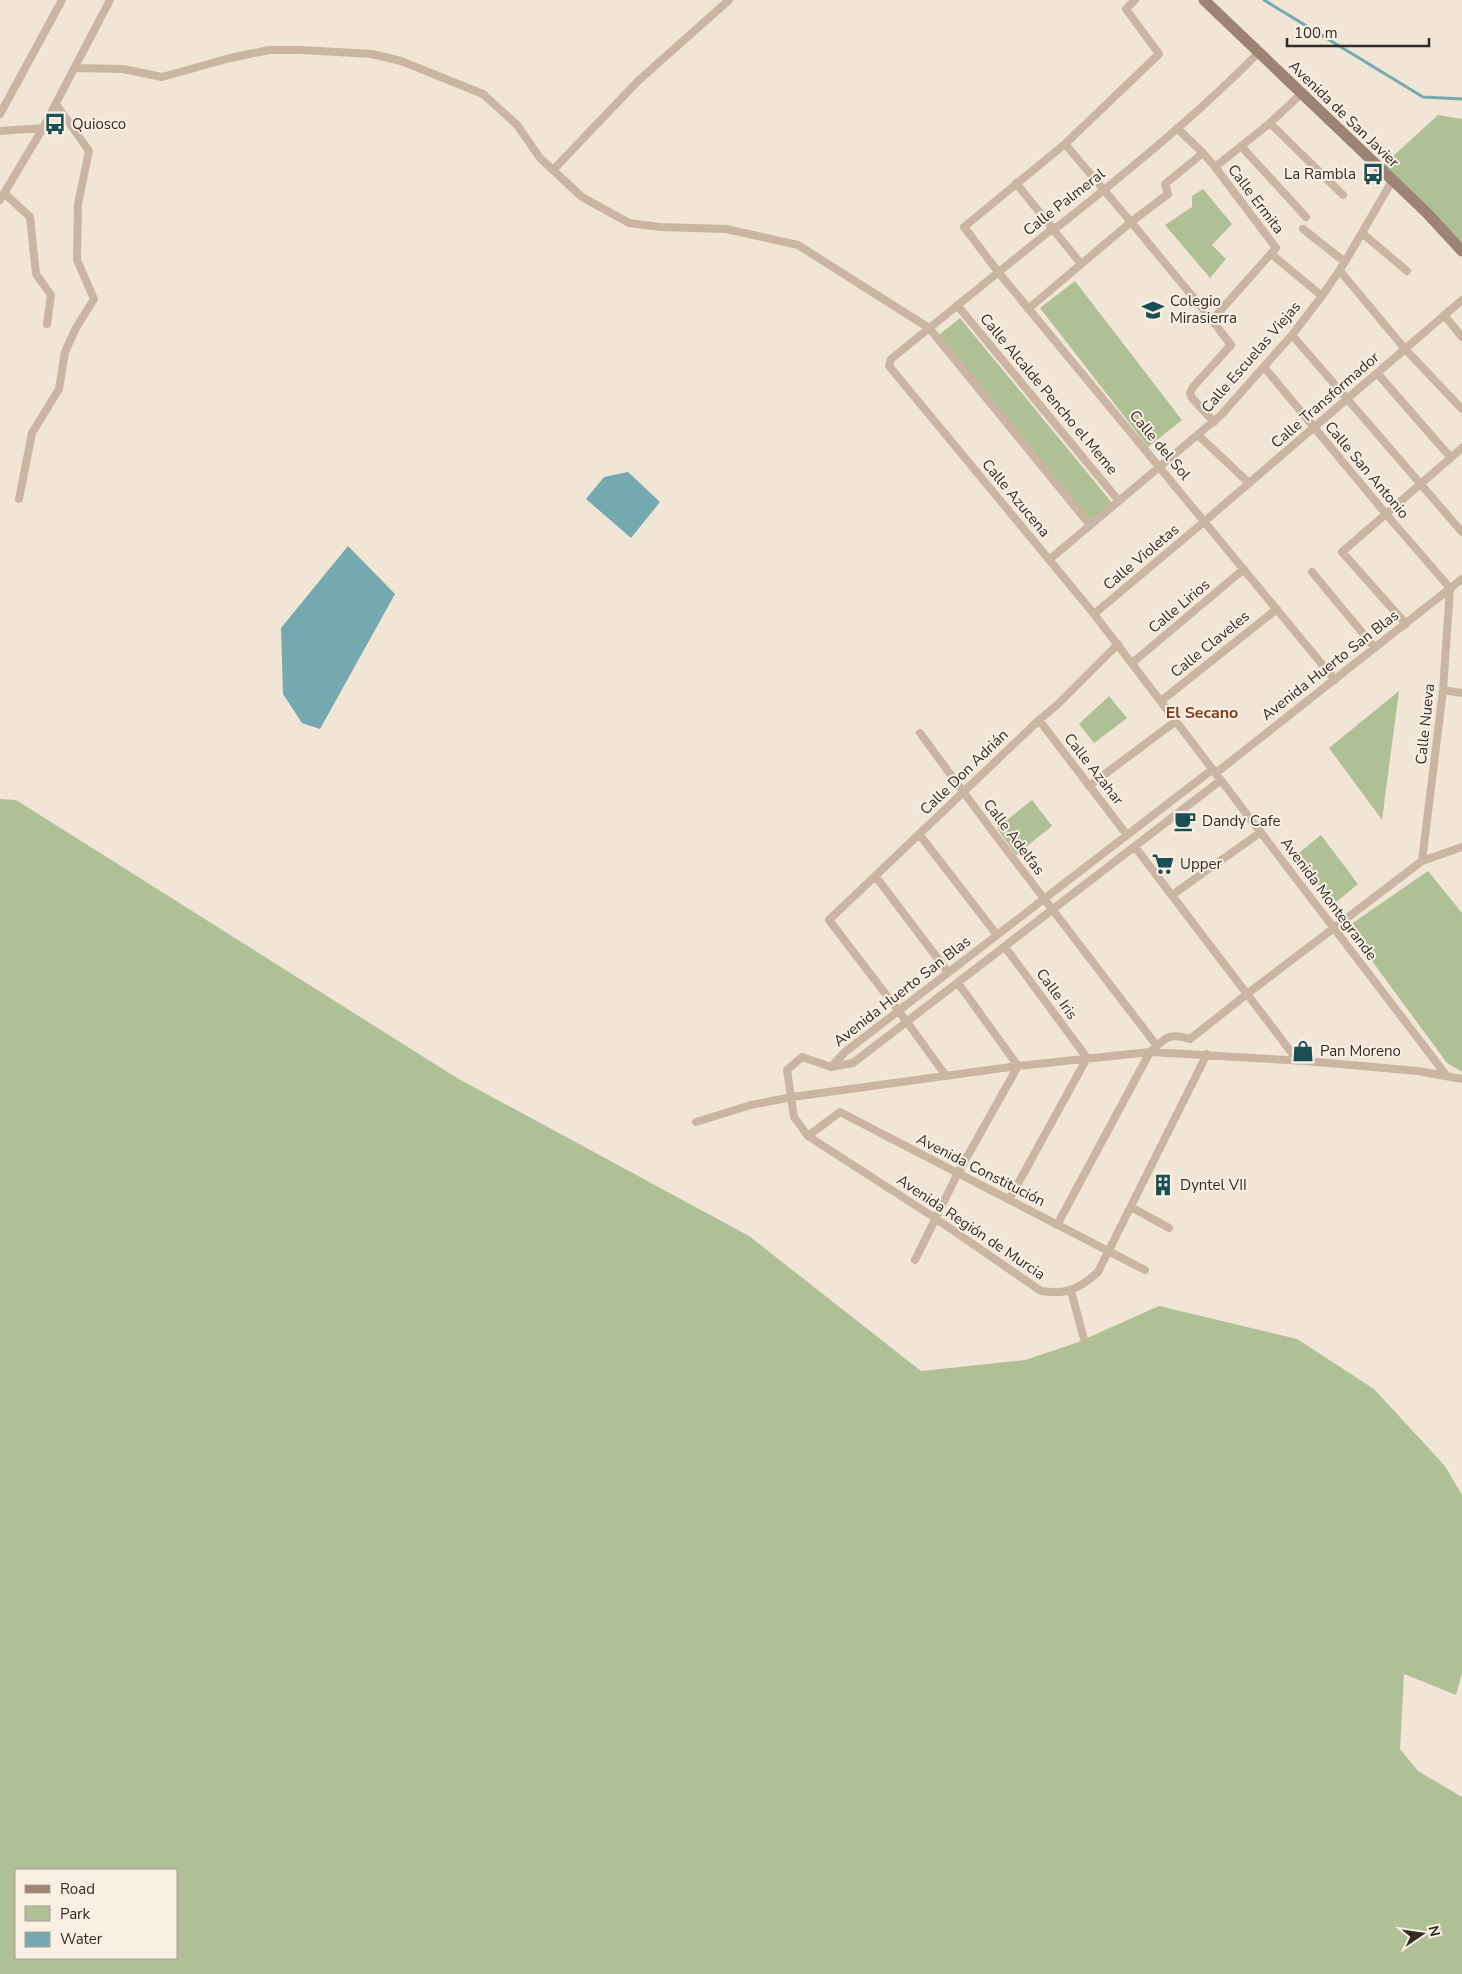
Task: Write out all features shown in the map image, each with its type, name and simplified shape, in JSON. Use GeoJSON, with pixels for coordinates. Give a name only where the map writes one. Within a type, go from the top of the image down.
{"type":"FeatureCollection","features":[{"type":"Feature","properties":{"kind":"main road","name":"Avenida de San Javier"},"geometry":{"type":"LineString","coordinates":[[1204,0],[1427,213],[1462,251]]}},
{"type":"Feature","properties":{"kind":"street"},"geometry":{"type":"LineString","coordinates":[[0,114],[62,0]]}},
{"type":"Feature","properties":{"kind":"street"},"geometry":{"type":"LineString","coordinates":[[0,200],[56,104],[108,0]]}},
{"type":"Feature","properties":{"kind":"street"},"geometry":{"type":"LineString","coordinates":[[552,170],[638,80],[729,0]]}},
{"type":"Feature","properties":{"kind":"street"},"geometry":{"type":"LineString","coordinates":[[1081,264],[1016,182],[1065,144],[1159,54],[1126,9],[1135,0]]}},
{"type":"Feature","properties":{"kind":"street"},"geometry":{"type":"LineString","coordinates":[[75,68],[123,69],[162,76],[269,50],[372,54],[401,61],[483,94],[517,125],[540,158],[582,197],[629,223],[726,229],[798,245],[929,328],[1090,525]]}},
{"type":"Feature","properties":{"kind":"street","name":"Calle Palmeral"},"geometry":{"type":"LineString","coordinates":[[891,370],[889,363],[891,360],[1052,229],[1104,190],[1217,94],[1258,53]]}},
{"type":"Feature","properties":{"kind":"street"},"geometry":{"type":"LineString","coordinates":[[1215,167],[1270,123],[1301,94]]}},
{"type":"Feature","properties":{"kind":"street"},"geometry":{"type":"LineString","coordinates":[[19,499],[32,433],[59,389],[65,352],[76,328],[94,299],[77,260],[78,204],[89,151],[56,104]]}},
{"type":"Feature","properties":{"kind":"street"},"geometry":{"type":"LineString","coordinates":[[1270,123],[1343,195]]}},
{"type":"Feature","properties":{"kind":"street"},"geometry":{"type":"LineString","coordinates":[[0,131],[43,128]]}},
{"type":"Feature","properties":{"kind":"street","name":"Calle Ermita"},"geometry":{"type":"LineString","coordinates":[[1177,128],[1215,167],[1274,251],[1322,296]]}},
{"type":"Feature","properties":{"kind":"street"},"geometry":{"type":"LineString","coordinates":[[1065,144],[1231,345],[1193,387],[1190,393],[1192,398],[1214,422]]}},
{"type":"Feature","properties":{"kind":"street"},"geometry":{"type":"LineString","coordinates":[[1241,146],[1306,217]]}},
{"type":"Feature","properties":{"kind":"street"},"geometry":{"type":"LineString","coordinates":[[1028,309],[1131,222],[1168,194],[1164,184],[1203,153]]}},
{"type":"Feature","properties":{"kind":"street","name":"Calle Escuelas Viejas"},"geometry":{"type":"LineString","coordinates":[[1050,559],[1214,422],[1264,367],[1292,335],[1340,271],[1392,181]]}},
{"type":"Feature","properties":{"kind":"street","name":"Calle del Sol"},"geometry":{"type":"LineString","coordinates":[[1016,182],[964,226],[1028,309],[1335,680]]}},
{"type":"Feature","properties":{"kind":"street"},"geometry":{"type":"LineString","coordinates":[[4,193],[30,217],[36,274],[51,295],[46,324]]}},
{"type":"Feature","properties":{"kind":"street"},"geometry":{"type":"LineString","coordinates":[[1303,229],[1345,262]]}},
{"type":"Feature","properties":{"kind":"street"},"geometry":{"type":"LineString","coordinates":[[1362,233],[1407,271]]}},
{"type":"Feature","properties":{"kind":"street"},"geometry":{"type":"LineString","coordinates":[[1212,320],[1274,251]]}},
{"type":"Feature","properties":{"kind":"street"},"geometry":{"type":"LineString","coordinates":[[1340,271],[1405,349],[1462,409]]}},
{"type":"Feature","properties":{"kind":"street","name":"Calle Transformador"},"geometry":{"type":"LineString","coordinates":[[1205,521],[1462,300]]}},
{"type":"Feature","properties":{"kind":"street","name":"Calle Alcalde Pencho el Meme"},"geometry":{"type":"LineString","coordinates":[[957,305],[1119,501]]}},
{"type":"Feature","properties":{"kind":"street"},"geometry":{"type":"LineString","coordinates":[[1444,315],[1462,336]]}},
{"type":"Feature","properties":{"kind":"street"},"geometry":{"type":"LineString","coordinates":[[1292,335],[1462,532]]}},
{"type":"Feature","properties":{"kind":"street","name":"Calle San Antonio"},"geometry":{"type":"LineString","coordinates":[[1264,367],[1450,588]]}},
{"type":"Feature","properties":{"kind":"street","name":"Calle Azucena"},"geometry":{"type":"LineString","coordinates":[[891,370],[1050,559],[1118,644]]}},
{"type":"Feature","properties":{"kind":"street"},"geometry":{"type":"LineString","coordinates":[[1377,373],[1451,458]]}},
{"type":"Feature","properties":{"kind":"street"},"geometry":{"type":"LineString","coordinates":[[1198,435],[1249,483]]}},
{"type":"Feature","properties":{"kind":"street"},"geometry":{"type":"LineString","coordinates":[[1406,624],[1342,552],[1462,448]]}},
{"type":"Feature","properties":{"kind":"street","name":"Calle Violetas"},"geometry":{"type":"LineString","coordinates":[[1094,614],[1205,521]]}},
{"type":"Feature","properties":{"kind":"street","name":"Calle Lirios"},"geometry":{"type":"LineString","coordinates":[[1132,663],[1244,569]]}},
{"type":"Feature","properties":{"kind":"street"},"geometry":{"type":"LineString","coordinates":[[1312,572],[1375,648]]}},
{"type":"Feature","properties":{"kind":"street","name":"Avenida Huerto San Blas"},"geometry":{"type":"LineString","coordinates":[[830,1067],[845,1052],[898,1010],[1127,834],[1335,680],[1462,579]]}},
{"type":"Feature","properties":{"kind":"street","name":"Calle Nueva"},"geometry":{"type":"LineString","coordinates":[[1422,861],[1443,690],[1450,588]]}},
{"type":"Feature","properties":{"kind":"street","name":"Calle Claveles"},"geometry":{"type":"LineString","coordinates":[[1161,701],[1276,608]]}},
{"type":"Feature","properties":{"kind":"street","name":"Avenida Montegrande"},"geometry":{"type":"LineString","coordinates":[[1118,644],[1446,1075]]}},
{"type":"Feature","properties":{"kind":"street","name":"Calle Don Adrián"},"geometry":{"type":"LineString","coordinates":[[898,1010],[830,920],[1057,705],[1118,644]]}},
{"type":"Feature","properties":{"kind":"street"},"geometry":{"type":"LineString","coordinates":[[1443,690],[1462,692]]}},
{"type":"Feature","properties":{"kind":"street","name":"Calle Azahar"},"geometry":{"type":"LineString","coordinates":[[1039,720],[1127,834]]}},
{"type":"Feature","properties":{"kind":"street"},"geometry":{"type":"LineString","coordinates":[[1089,786],[1176,721]]}},
{"type":"Feature","properties":{"kind":"street","name":"Calle Adelfas"},"geometry":{"type":"LineString","coordinates":[[920,733],[1157,1046]]}},
{"type":"Feature","properties":{"kind":"street","name":"Avenida Huerto San Blas"},"geometry":{"type":"LineString","coordinates":[[830,1067],[853,1063],[1221,780]]}},
{"type":"Feature","properties":{"kind":"street"},"geometry":{"type":"LineString","coordinates":[[1172,895],[1261,832]]}},
{"type":"Feature","properties":{"kind":"street"},"geometry":{"type":"LineString","coordinates":[[919,834],[997,935]]}},
{"type":"Feature","properties":{"kind":"street"},"geometry":{"type":"LineString","coordinates":[[1135,846],[1298,1060]]}},
{"type":"Feature","properties":{"kind":"street"},"geometry":{"type":"LineString","coordinates":[[1057,1225],[1150,1052],[1167,1038],[1177,1034],[1190,1039],[1422,861],[1462,847]]}},
{"type":"Feature","properties":{"kind":"street"},"geometry":{"type":"LineString","coordinates":[[876,877],[948,972]]}},
{"type":"Feature","properties":{"kind":"street","name":"Calle Iris"},"geometry":{"type":"LineString","coordinates":[[1005,946],[1087,1058]]}},
{"type":"Feature","properties":{"kind":"street"},"geometry":{"type":"LineString","coordinates":[[958,983],[1018,1066]]}},
{"type":"Feature","properties":{"kind":"street"},"geometry":{"type":"LineString","coordinates":[[898,1010],[946,1076]]}},
{"type":"Feature","properties":{"kind":"street"},"geometry":{"type":"LineString","coordinates":[[696,1122],[750,1105],[792,1097],[1018,1066],[1150,1052],[1298,1060],[1446,1075],[1462,1079]]}},
{"type":"Feature","properties":{"kind":"street"},"geometry":{"type":"LineString","coordinates":[[1084,1339],[1071,1291],[1098,1272],[1207,1054]]}},
{"type":"Feature","properties":{"kind":"street","name":"Avenida Región de Murcia"},"geometry":{"type":"LineString","coordinates":[[830,1067],[802,1057],[787,1070],[794,1117],[808,1136],[935,1218],[1041,1291],[1054,1293],[1071,1291]]}},
{"type":"Feature","properties":{"kind":"street"},"geometry":{"type":"LineString","coordinates":[[1009,1200],[1087,1058]]}},
{"type":"Feature","properties":{"kind":"street"},"geometry":{"type":"LineString","coordinates":[[915,1260],[958,1173],[1018,1066]]}},
{"type":"Feature","properties":{"kind":"street","name":"Avenida Constitución"},"geometry":{"type":"LineString","coordinates":[[808,1136],[840,1112],[1146,1270]]}},
{"type":"Feature","properties":{"kind":"street"},"geometry":{"type":"LineString","coordinates":[[1131,1207],[1169,1228]]}},
{"type":"Feature","properties":{"kind":"green space"},"geometry":{"type":"Polygon","coordinates":[[[1438,115],[1462,119],[1462,247],[1379,169],[1438,115]]]}},
{"type":"Feature","properties":{"kind":"green space"},"geometry":{"type":"Polygon","coordinates":[[[1203,189],[1232,224],[1212,245],[1226,259],[1210,278],[1165,225],[1192,207],[1192,196],[1203,189]]]}},
{"type":"Feature","properties":{"kind":"green space"},"geometry":{"type":"Polygon","coordinates":[[[1075,281],[1182,420],[1148,447],[1040,308],[1075,281]]]}},
{"type":"Feature","properties":{"kind":"green space"},"geometry":{"type":"Polygon","coordinates":[[[960,318],[1113,504],[1091,522],[939,335],[960,318]]]}},
{"type":"Feature","properties":{"kind":"green space"},"geometry":{"type":"Polygon","coordinates":[[[1399,691],[1382,820],[1329,748],[1399,691]]]}},
{"type":"Feature","properties":{"kind":"green space"},"geometry":{"type":"Polygon","coordinates":[[[1109,696],[1127,718],[1094,743],[1079,724],[1109,696]]]}},
{"type":"Feature","properties":{"kind":"green space"},"geometry":{"type":"Polygon","coordinates":[[[0,799],[16,800],[457,1078],[749,1236],[921,1371],[1025,1360],[1076,1343],[1159,1306],[1297,1339],[1374,1389],[1445,1466],[1462,1495],[1462,1673],[1456,1695],[1404,1674],[1400,1749],[1418,1771],[1462,1797],[1462,1974],[0,1974],[0,799]]]}},
{"type":"Feature","properties":{"kind":"green space"},"geometry":{"type":"Polygon","coordinates":[[[1032,800],[1052,826],[1016,855],[997,828],[1032,800]]]}},
{"type":"Feature","properties":{"kind":"green space"},"geometry":{"type":"Polygon","coordinates":[[[1321,835],[1358,884],[1334,904],[1295,856],[1321,835]]]}},
{"type":"Feature","properties":{"kind":"green space"},"geometry":{"type":"Polygon","coordinates":[[[1428,871],[1462,913],[1462,1072],[1447,1063],[1347,927],[1428,871]]]}},
{"type":"Feature","properties":{"kind":"water"},"geometry":{"type":"Polygon","coordinates":[[[628,472],[660,502],[631,538],[586,499],[604,477],[628,472]]]}},
{"type":"Feature","properties":{"kind":"water"},"geometry":{"type":"Polygon","coordinates":[[[348,546],[395,594],[320,729],[302,723],[283,694],[281,628],[348,546]]]}},
{"type":"Feature","properties":{"kind":"waterway"},"geometry":{"type":"LineString","coordinates":[[1264,0],[1423,97],[1462,99]]}},
{"type":"Feature","properties":{"kind":"place","name":"Quiosco"},"geometry":{"type":"Point","coordinates":[55,124]}},
{"type":"Feature","properties":{"kind":"place","name":"La Rambla"},"geometry":{"type":"Point","coordinates":[1373,174]}},
{"type":"Feature","properties":{"kind":"place","name":"Colegio Mirasierra"},"geometry":{"type":"Point","coordinates":[1153,310]}},
{"type":"Feature","properties":{"kind":"place","name":"Dandy Cafe"},"geometry":{"type":"Point","coordinates":[1185,821]}},
{"type":"Feature","properties":{"kind":"place","name":"Upper"},"geometry":{"type":"Point","coordinates":[1163,864]}},
{"type":"Feature","properties":{"kind":"place","name":"Pan Moreno"},"geometry":{"type":"Point","coordinates":[1303,1051]}},
{"type":"Feature","properties":{"kind":"place","name":"Dyntel VII"},"geometry":{"type":"Point","coordinates":[1163,1185]}},
{"type":"Feature","properties":{"kind":"district","name":"El Secano"},"geometry":{"type":"Point","coordinates":[1202,713]}}]}
